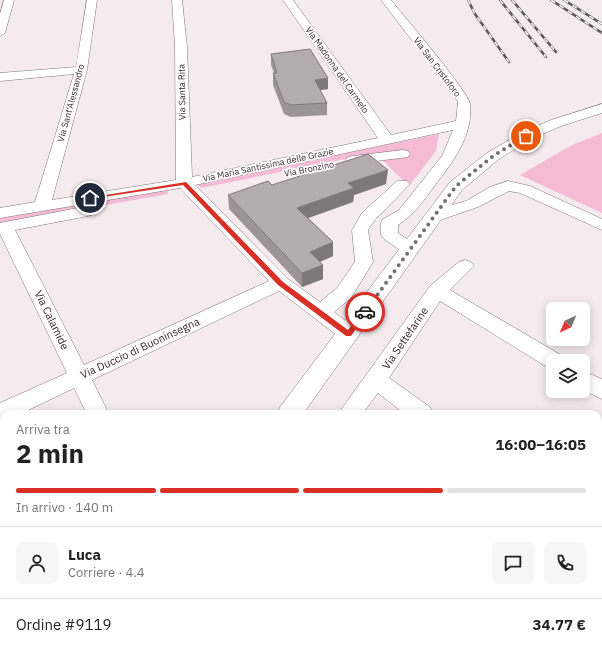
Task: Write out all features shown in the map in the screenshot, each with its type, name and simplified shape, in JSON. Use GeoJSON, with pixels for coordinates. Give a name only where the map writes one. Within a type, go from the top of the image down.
{"type":"FeatureCollection","features":[{"type":"Feature","properties":{"kind":"street"},"geometry":{"type":"LineString","coordinates":[[0,33],[9,0]]}},
{"type":"Feature","properties":{"kind":"street","name":"Via Sant'Alessandro"},"geometry":{"type":"LineString","coordinates":[[42,205],[80,70],[92,0]]}},
{"type":"Feature","properties":{"kind":"street","name":"Via Santa Rita"},"geometry":{"type":"LineString","coordinates":[[177,0],[181,47],[188,188]]}},
{"type":"Feature","properties":{"kind":"street","name":"Via Madonna del Carmelo"},"geometry":{"type":"LineString","coordinates":[[288,0],[387,140]]}},
{"type":"Feature","properties":{"kind":"street","name":"Via San Cristoforo"},"geometry":{"type":"LineString","coordinates":[[386,0],[450,81],[464,102],[463,124],[450,157],[405,213],[389,223],[390,236],[410,249]]}},
{"type":"Feature","properties":{"kind":"street"},"geometry":{"type":"LineString","coordinates":[[0,77],[80,70]]}},
{"type":"Feature","properties":{"kind":"street"},"geometry":{"type":"LineString","coordinates":[[292,410],[456,186],[493,156],[526,136],[556,123],[602,108]]}},
{"type":"Feature","properties":{"kind":"street","name":"Via Maria Santissima delle Grazie"},"geometry":{"type":"LineString","coordinates":[[2,222],[188,188],[387,140],[463,124]]}},
{"type":"Feature","properties":{"kind":"street","name":"Via Bronzino"},"geometry":{"type":"LineString","coordinates":[[188,188],[368,157],[403,154]]}},
{"type":"Feature","properties":{"kind":"street"},"geometry":{"type":"LineString","coordinates":[[320,313],[344,293],[364,262],[360,230],[368,218],[402,184]]}},
{"type":"Feature","properties":{"kind":"street"},"geometry":{"type":"LineString","coordinates":[[434,216],[472,204],[496,190],[508,186],[524,188],[602,225]]}},
{"type":"Feature","properties":{"kind":"street"},"geometry":{"type":"LineString","coordinates":[[188,188],[281,283],[349,334]]}},
{"type":"Feature","properties":{"kind":"street","name":"Via Maria Santissima delle Grazie"},"geometry":{"type":"LineString","coordinates":[[2,222],[42,205],[188,188]]}},
{"type":"Feature","properties":{"kind":"street","name":"Via Calamide"},"geometry":{"type":"LineString","coordinates":[[2,222],[96,410]]}},
{"type":"Feature","properties":{"kind":"street","name":"Via Settefarine"},"geometry":{"type":"LineString","coordinates":[[352,410],[376,380],[437,291],[465,266]]}},
{"type":"Feature","properties":{"kind":"street","name":"Via Duccio di Buoninsegna"},"geometry":{"type":"LineString","coordinates":[[6,410],[281,283]]}},
{"type":"Feature","properties":{"kind":"street"},"geometry":{"type":"LineString","coordinates":[[437,291],[546,356]]}},
{"type":"Feature","properties":{"kind":"street"},"geometry":{"type":"LineString","coordinates":[[376,380],[417,410]]}},
{"type":"Feature","properties":{"kind":"street"},"geometry":{"type":"LineString","coordinates":[[590,383],[602,390]]}},
{"type":"Feature","properties":{"kind":"shaded area"},"geometry":{"type":"Polygon","coordinates":[[[602,133],[602,213],[520,175],[572,145],[602,133]]]}},
{"type":"Feature","properties":{"kind":"shaded area"},"geometry":{"type":"Polygon","coordinates":[[[439,134],[436,151],[409,186],[375,153],[201,188],[197,183],[439,134]]]}},
{"type":"Feature","properties":{"kind":"shaded area"},"geometry":{"type":"Polygon","coordinates":[[[167,189],[168,194],[0,224],[0,217],[167,189]]]}},
{"type":"Feature","properties":{"kind":"building"},"geometry":{"type":"Polygon","coordinates":[[[310,49],[328,78],[315,80],[327,103],[291,105],[284,102],[273,73],[277,73],[271,54],[310,49]]]}},
{"type":"Feature","properties":{"kind":"building"},"geometry":{"type":"Polygon","coordinates":[[[368,154],[388,170],[348,183],[354,188],[297,208],[333,242],[310,252],[323,265],[302,273],[228,195],[268,181],[272,185],[368,154]]]}},
{"type":"Feature","properties":{"kind":"railway"},"geometry":{"type":"LineString","coordinates":[[468,0],[475,14],[509,62]]}},
{"type":"Feature","properties":{"kind":"railway"},"geometry":{"type":"LineString","coordinates":[[500,0],[546,57]]}},
{"type":"Feature","properties":{"kind":"railway"},"geometry":{"type":"LineString","coordinates":[[512,0],[556,52]]}},
{"type":"Feature","properties":{"kind":"railway"},"geometry":{"type":"LineString","coordinates":[[551,0],[602,33]]}},
{"type":"Feature","properties":{"kind":"railway"},"geometry":{"type":"LineString","coordinates":[[564,0],[602,24]]}},
{"type":"Feature","properties":{"kind":"way so far"},"geometry":{"type":"LineString","coordinates":[[365,312],[456,186],[493,156],[526,136]]}},
{"type":"Feature","properties":{"kind":"route"},"geometry":{"type":"LineString","coordinates":[[90,198],[184,183],[281,283],[349,334],[365,312]]}}]}
